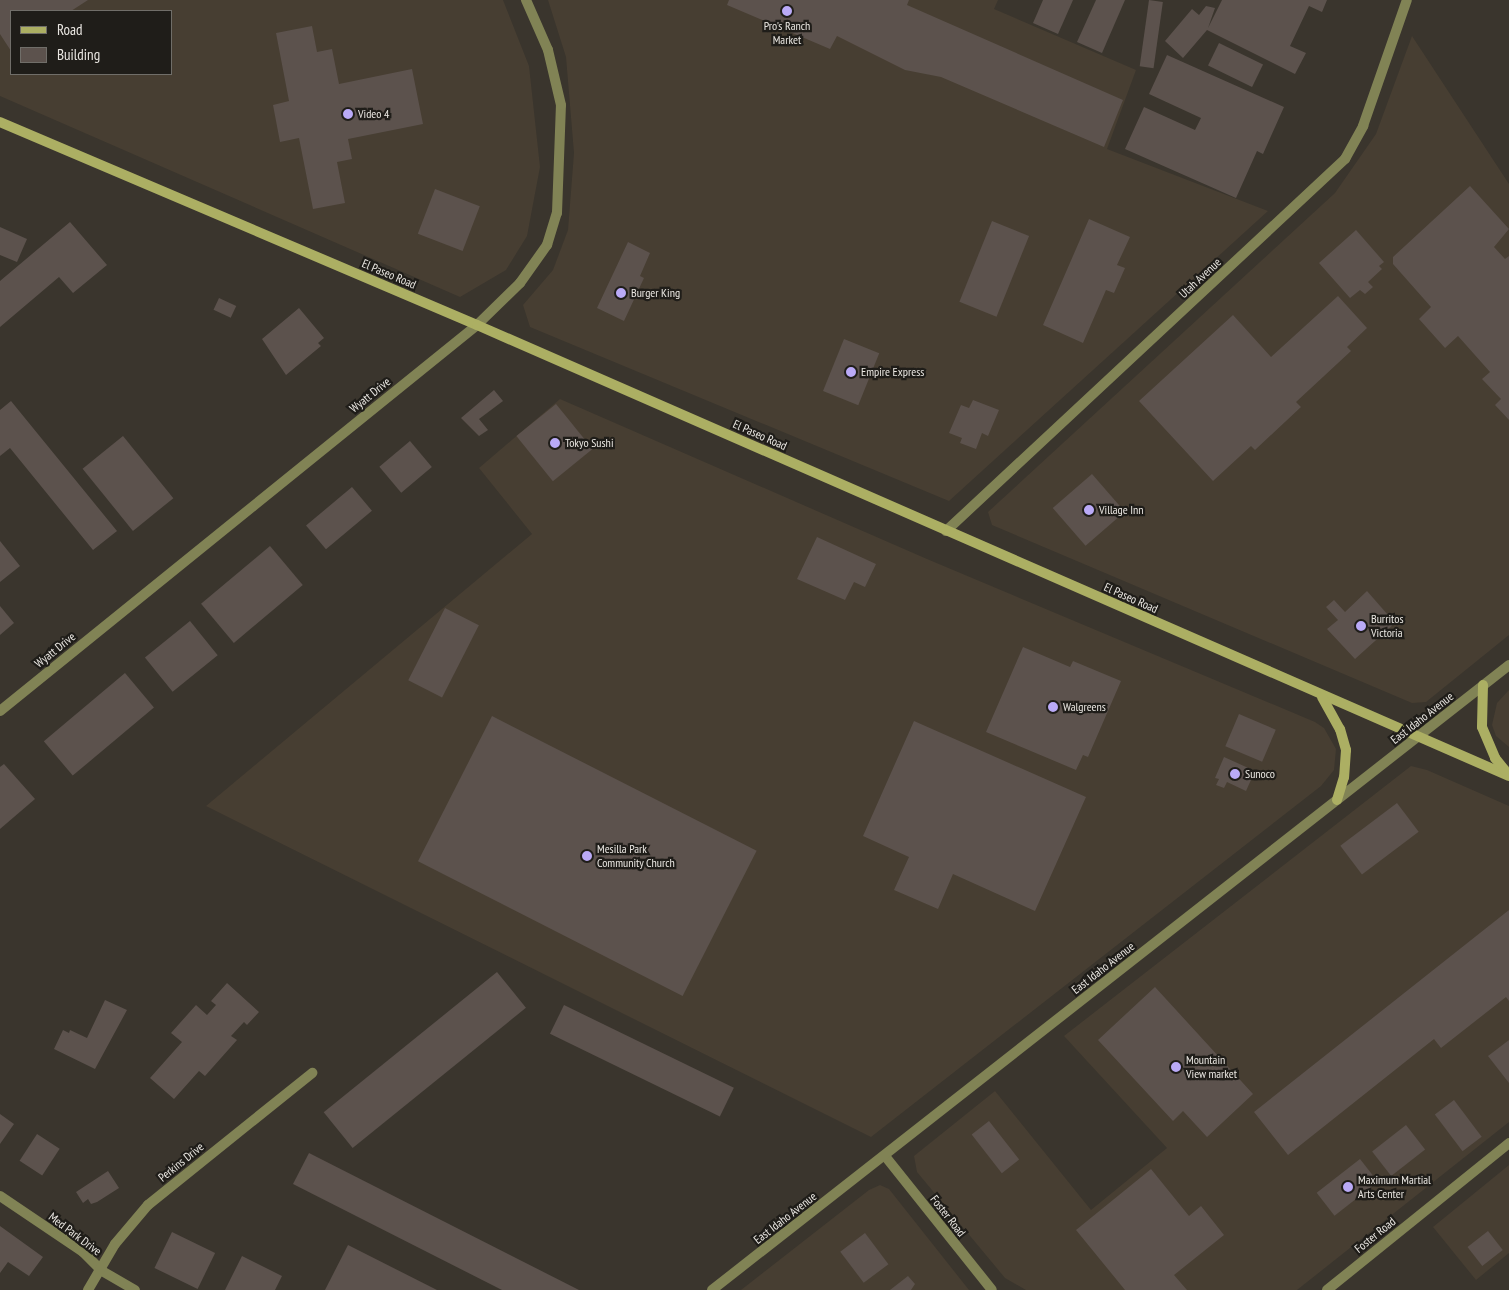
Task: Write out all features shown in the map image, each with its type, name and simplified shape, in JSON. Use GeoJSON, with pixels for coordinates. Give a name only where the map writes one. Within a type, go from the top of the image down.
{"type":"FeatureCollection","features":[{"type":"Feature","properties":{"kind":"main road","name":"El Paseo Road"},"geometry":{"type":"LineString","coordinates":[[0,122],[477,325],[1322,696],[1509,775]]}},
{"type":"Feature","properties":{"kind":"main road"},"geometry":{"type":"LineString","coordinates":[[1484,685],[1482,727],[1495,758],[1509,775]]}},
{"type":"Feature","properties":{"kind":"main road"},"geometry":{"type":"LineString","coordinates":[[1322,696],[1340,729],[1346,750],[1344,777],[1337,800]]}},
{"type":"Feature","properties":{"kind":"street","name":"Wyatt Drive"},"geometry":{"type":"LineString","coordinates":[[0,711],[477,325],[520,283],[547,245],[557,213],[561,105],[548,50],[526,0]]}},
{"type":"Feature","properties":{"kind":"street","name":"Utah Avenue"},"geometry":{"type":"LineString","coordinates":[[946,531],[1345,159],[1363,126],[1407,0]]}},
{"type":"Feature","properties":{"kind":"street","name":"East Idaho Avenue"},"geometry":{"type":"LineString","coordinates":[[712,1290],[1509,665]]}},
{"type":"Feature","properties":{"kind":"street","name":"Perkins Drive"},"geometry":{"type":"LineString","coordinates":[[88,1290],[102,1271],[115,1244],[148,1205],[312,1073]]}},
{"type":"Feature","properties":{"kind":"street","name":"Foster Road"},"geometry":{"type":"LineString","coordinates":[[1327,1290],[1509,1143]]}},
{"type":"Feature","properties":{"kind":"street","name":"Foster Road"},"geometry":{"type":"LineString","coordinates":[[884,1156],[992,1290]]}},
{"type":"Feature","properties":{"kind":"street","name":"Med Park Drive"},"geometry":{"type":"LineString","coordinates":[[0,1196],[82,1252],[102,1271],[135,1290]]}},
{"type":"Feature","properties":{"kind":"shaded area"},"geometry":{"type":"Polygon","coordinates":[[[0,0],[503,0],[529,66],[540,167],[527,236],[506,270],[460,297],[0,96],[0,0]]]}},
{"type":"Feature","properties":{"kind":"shaded area"},"geometry":{"type":"Polygon","coordinates":[[[548,0],[998,0],[994,9],[1136,70],[1107,149],[1268,211],[949,501],[530,327],[523,305],[553,270],[568,230],[574,153],[566,57],[548,0]]]}},
{"type":"Feature","properties":{"kind":"shaded area"},"geometry":{"type":"Polygon","coordinates":[[[1412,36],[1509,184],[1509,635],[1426,702],[1412,703],[992,525],[988,512],[1335,193],[1376,134],[1412,36]]]}},
{"type":"Feature","properties":{"kind":"shaded area"},"geometry":{"type":"Polygon","coordinates":[[[560,399],[927,559],[1315,722],[1324,728],[1336,749],[1334,770],[1321,786],[871,1137],[206,806],[532,534],[479,468],[560,399]]]}},
{"type":"Feature","properties":{"kind":"shaded area"},"geometry":{"type":"Polygon","coordinates":[[[1509,690],[1509,747],[1496,736],[1492,725],[1497,703],[1509,690]]]}},
{"type":"Feature","properties":{"kind":"shaded area"},"geometry":{"type":"Polygon","coordinates":[[[1411,766],[1427,770],[1509,806],[1509,1122],[1297,1290],[1026,1290],[1005,1278],[917,1172],[914,1156],[995,1091],[1091,1210],[1167,1148],[1064,1036],[1411,766]]]}},
{"type":"Feature","properties":{"kind":"shaded area"},"geometry":{"type":"Polygon","coordinates":[[[1509,1165],[1509,1253],[1476,1280],[1433,1227],[1509,1165]]]}},
{"type":"Feature","properties":{"kind":"shaded area"},"geometry":{"type":"Polygon","coordinates":[[[880,1185],[889,1189],[969,1290],[741,1290],[869,1190],[880,1185]]]}},
{"type":"Feature","properties":{"kind":"building"},"geometry":{"type":"Polygon","coordinates":[[[0,0],[88,0],[73,10],[10,10],[10,49],[0,34],[0,0]]]}},
{"type":"Feature","properties":{"kind":"building"},"geometry":{"type":"Polygon","coordinates":[[[729,0],[909,0],[907,5],[1123,100],[1104,147],[941,77],[905,70],[837,36],[830,49],[727,5],[729,0]]]}},
{"type":"Feature","properties":{"kind":"building"},"geometry":{"type":"Polygon","coordinates":[[[1043,0],[1073,0],[1058,34],[1033,23],[1043,0]]]}},
{"type":"Feature","properties":{"kind":"building"},"geometry":{"type":"Polygon","coordinates":[[[1096,0],[1125,0],[1102,53],[1077,42],[1096,0]]]}},
{"type":"Feature","properties":{"kind":"building"},"geometry":{"type":"Polygon","coordinates":[[[1149,0],[1163,2],[1154,68],[1140,66],[1149,0]]]}},
{"type":"Feature","properties":{"kind":"building"},"geometry":{"type":"Polygon","coordinates":[[[1222,0],[1327,0],[1322,12],[1309,6],[1290,46],[1306,53],[1295,74],[1207,30],[1183,58],[1165,41],[1192,9],[1199,15],[1206,6],[1215,8],[1208,28],[1222,0]]]}},
{"type":"Feature","properties":{"kind":"building","name":"Video 4"},"geometry":{"type":"Polygon","coordinates":[[[312,26],[317,52],[332,49],[339,84],[412,69],[423,124],[348,139],[352,159],[337,162],[345,203],[313,209],[299,138],[280,142],[273,105],[289,101],[276,33],[312,26]]]}},
{"type":"Feature","properties":{"kind":"building"},"geometry":{"type":"Polygon","coordinates":[[[1219,43],[1263,64],[1252,87],[1208,65],[1219,43]]]}},
{"type":"Feature","properties":{"kind":"building"},"geometry":{"type":"Polygon","coordinates":[[[1167,55],[1284,107],[1263,154],[1257,151],[1236,198],[1125,149],[1144,107],[1195,130],[1201,118],[1149,94],[1167,55]]]}},
{"type":"Feature","properties":{"kind":"building"},"geometry":{"type":"Polygon","coordinates":[[[1470,186],[1509,229],[1494,247],[1505,259],[1509,256],[1509,420],[1495,405],[1501,399],[1482,379],[1490,372],[1458,336],[1445,348],[1419,319],[1431,307],[1393,264],[1393,257],[1470,186]]]}},
{"type":"Feature","properties":{"kind":"building"},"geometry":{"type":"Polygon","coordinates":[[[435,189],[480,206],[463,251],[418,234],[435,189]]]}},
{"type":"Feature","properties":{"kind":"building"},"geometry":{"type":"Polygon","coordinates":[[[1089,219],[1130,237],[1117,265],[1125,268],[1114,293],[1106,290],[1083,343],[1043,325],[1089,219]]]}},
{"type":"Feature","properties":{"kind":"building"},"geometry":{"type":"Polygon","coordinates":[[[992,221],[1029,236],[996,317],[959,302],[992,221]]]}},
{"type":"Feature","properties":{"kind":"building"},"geometry":{"type":"Polygon","coordinates":[[[70,222],[107,265],[73,293],[59,277],[0,327],[0,281],[70,222]]]}},
{"type":"Feature","properties":{"kind":"building"},"geometry":{"type":"Polygon","coordinates":[[[0,227],[27,239],[17,262],[0,255],[0,227]]]}},
{"type":"Feature","properties":{"kind":"building"},"geometry":{"type":"Polygon","coordinates":[[[1356,230],[1384,262],[1379,266],[1382,269],[1368,282],[1373,287],[1365,294],[1360,290],[1350,298],[1319,263],[1356,230]]]}},
{"type":"Feature","properties":{"kind":"building","name":"Burger King"},"geometry":{"type":"Polygon","coordinates":[[[628,242],[650,253],[640,276],[644,278],[624,321],[597,308],[628,242]]]}},
{"type":"Feature","properties":{"kind":"building"},"geometry":{"type":"Polygon","coordinates":[[[1338,296],[1367,328],[1347,347],[1351,351],[1296,402],[1301,407],[1255,450],[1251,446],[1213,481],[1139,401],[1233,315],[1271,357],[1338,296]]]}},
{"type":"Feature","properties":{"kind":"building"},"geometry":{"type":"Polygon","coordinates":[[[219,298],[236,306],[231,318],[214,310],[219,298]]]}},
{"type":"Feature","properties":{"kind":"building"},"geometry":{"type":"Polygon","coordinates":[[[299,308],[324,338],[318,343],[321,346],[286,375],[262,339],[299,308]]]}},
{"type":"Feature","properties":{"kind":"building","name":"Empire Express"},"geometry":{"type":"Polygon","coordinates":[[[844,339],[879,353],[858,405],[823,391],[844,339]]]}},
{"type":"Feature","properties":{"kind":"building"},"geometry":{"type":"Polygon","coordinates":[[[494,390],[503,401],[479,419],[488,430],[479,436],[461,418],[494,390]]]}},
{"type":"Feature","properties":{"kind":"building"},"geometry":{"type":"Polygon","coordinates":[[[973,400],[999,410],[988,436],[982,433],[976,449],[960,443],[962,438],[949,433],[961,405],[969,408],[973,400]]]}},
{"type":"Feature","properties":{"kind":"building"},"geometry":{"type":"Polygon","coordinates":[[[11,401],[117,531],[93,550],[10,448],[0,456],[0,410],[11,401]]]}},
{"type":"Feature","properties":{"kind":"building","name":"Tokyo Sushi"},"geometry":{"type":"Polygon","coordinates":[[[556,404],[593,449],[553,481],[516,436],[556,404]]]}},
{"type":"Feature","properties":{"kind":"building"},"geometry":{"type":"Polygon","coordinates":[[[123,436],[173,498],[133,531],[83,469],[123,436]]]}},
{"type":"Feature","properties":{"kind":"building"},"geometry":{"type":"Polygon","coordinates":[[[410,441],[432,467],[401,493],[379,467],[410,441]]]}},
{"type":"Feature","properties":{"kind":"building","name":"Village Inn"},"geometry":{"type":"Polygon","coordinates":[[[1092,474],[1125,512],[1086,546],[1053,508],[1092,474]]]}},
{"type":"Feature","properties":{"kind":"building"},"geometry":{"type":"Polygon","coordinates":[[[352,487],[372,511],[326,549],[306,526],[352,487]]]}},
{"type":"Feature","properties":{"kind":"building"},"geometry":{"type":"Polygon","coordinates":[[[817,537],[876,564],[865,587],[854,582],[845,600],[797,579],[817,537]]]}},
{"type":"Feature","properties":{"kind":"building"},"geometry":{"type":"Polygon","coordinates":[[[0,541],[20,566],[0,582],[0,541]]]}},
{"type":"Feature","properties":{"kind":"building"},"geometry":{"type":"Polygon","coordinates":[[[270,546],[303,585],[234,643],[201,604],[270,546]]]}},
{"type":"Feature","properties":{"kind":"building","name":"Burritos Victoria"},"geometry":{"type":"Polygon","coordinates":[[[1367,591],[1395,623],[1355,659],[1327,629],[1338,620],[1326,607],[1334,600],[1345,612],[1367,591]]]}},
{"type":"Feature","properties":{"kind":"building"},"geometry":{"type":"Polygon","coordinates":[[[0,606],[14,623],[0,635],[0,606]]]}},
{"type":"Feature","properties":{"kind":"building"},"geometry":{"type":"Polygon","coordinates":[[[445,608],[479,625],[442,697],[408,680],[445,608]]]}},
{"type":"Feature","properties":{"kind":"building"},"geometry":{"type":"Polygon","coordinates":[[[190,621],[218,655],[173,692],[145,658],[190,621]]]}},
{"type":"Feature","properties":{"kind":"building","name":"Walgreens"},"geometry":{"type":"Polygon","coordinates":[[[1023,647],[1070,667],[1073,661],[1121,681],[1088,757],[1083,755],[1076,770],[986,732],[1023,647]]]}},
{"type":"Feature","properties":{"kind":"building"},"geometry":{"type":"Polygon","coordinates":[[[125,673],[154,707],[73,776],[44,741],[125,673]]]}},
{"type":"Feature","properties":{"kind":"building","name":"Sunoco"},"geometry":{"type":"Polygon","coordinates":[[[1239,714],[1276,730],[1262,762],[1225,746],[1239,714]]]}},
{"type":"Feature","properties":{"kind":"building","name":"Mesilla Park Community Church"},"geometry":{"type":"Polygon","coordinates":[[[492,716],[757,851],[683,996],[418,861],[492,716]]]}},
{"type":"Feature","properties":{"kind":"building"},"geometry":{"type":"Polygon","coordinates":[[[914,721],[1086,797],[1035,911],[953,874],[938,909],[894,890],[909,857],[863,836],[914,721]]]}},
{"type":"Feature","properties":{"kind":"building","name":"Sunoco"},"geometry":{"type":"Polygon","coordinates":[[[1224,757],[1255,771],[1246,791],[1227,782],[1224,788],[1216,785],[1219,779],[1215,778],[1224,757]]]}},
{"type":"Feature","properties":{"kind":"building"},"geometry":{"type":"Polygon","coordinates":[[[4,764],[35,799],[0,829],[0,767],[4,764]]]}},
{"type":"Feature","properties":{"kind":"building"},"geometry":{"type":"Polygon","coordinates":[[[1397,803],[1419,832],[1362,874],[1340,846],[1397,803]]]}},
{"type":"Feature","properties":{"kind":"building"},"geometry":{"type":"Polygon","coordinates":[[[1509,910],[1509,1001],[1506,997],[1441,1048],[1434,1039],[1288,1155],[1254,1112],[1509,910]]]}},
{"type":"Feature","properties":{"kind":"building"},"geometry":{"type":"Polygon","coordinates":[[[497,972],[526,1008],[353,1148],[324,1112],[497,972]]]}},
{"type":"Feature","properties":{"kind":"building"},"geometry":{"type":"Polygon","coordinates":[[[227,983],[259,1012],[247,1025],[244,1022],[231,1036],[237,1040],[205,1076],[199,1071],[174,1099],[150,1078],[182,1042],[171,1033],[196,1005],[207,1015],[216,1005],[211,1001],[227,983]]]}},
{"type":"Feature","properties":{"kind":"building","name":"Mountain View market"},"geometry":{"type":"Polygon","coordinates":[[[1155,987],[1253,1094],[1207,1137],[1183,1111],[1173,1121],[1098,1040],[1155,987]]]}},
{"type":"Feature","properties":{"kind":"building"},"geometry":{"type":"Polygon","coordinates":[[[105,1000],[127,1010],[95,1069],[54,1049],[63,1030],[69,1033],[70,1030],[87,1038],[105,1000]]]}},
{"type":"Feature","properties":{"kind":"building"},"geometry":{"type":"Polygon","coordinates":[[[564,1005],[734,1088],[720,1117],[550,1034],[564,1005]]]}},
{"type":"Feature","properties":{"kind":"building"},"geometry":{"type":"Polygon","coordinates":[[[1509,1040],[1509,1083],[1488,1056],[1509,1040]]]}},
{"type":"Feature","properties":{"kind":"building"},"geometry":{"type":"Polygon","coordinates":[[[1454,1100],[1482,1137],[1463,1151],[1435,1114],[1454,1100]]]}},
{"type":"Feature","properties":{"kind":"building"},"geometry":{"type":"Polygon","coordinates":[[[0,1114],[14,1124],[0,1144],[0,1114]]]}},
{"type":"Feature","properties":{"kind":"building"},"geometry":{"type":"Polygon","coordinates":[[[989,1121],[1019,1160],[1002,1173],[972,1135],[989,1121]]]}},
{"type":"Feature","properties":{"kind":"building"},"geometry":{"type":"Polygon","coordinates":[[[1406,1125],[1425,1149],[1391,1176],[1372,1151],[1406,1125]]]}},
{"type":"Feature","properties":{"kind":"building"},"geometry":{"type":"Polygon","coordinates":[[[37,1134],[60,1149],[42,1176],[20,1161],[37,1134]]]}},
{"type":"Feature","properties":{"kind":"building"},"geometry":{"type":"Polygon","coordinates":[[[309,1153],[579,1290],[502,1290],[293,1184],[309,1153]]]}},
{"type":"Feature","properties":{"kind":"building","name":"Maximum Martial Arts Center"},"geometry":{"type":"Polygon","coordinates":[[[1360,1159],[1378,1182],[1335,1216],[1317,1193],[1360,1159]]]}},
{"type":"Feature","properties":{"kind":"building"},"geometry":{"type":"Polygon","coordinates":[[[1151,1169],[1189,1216],[1201,1206],[1224,1235],[1174,1275],[1187,1290],[1125,1290],[1076,1230],[1151,1169]]]}},
{"type":"Feature","properties":{"kind":"building"},"geometry":{"type":"Polygon","coordinates":[[[108,1171],[119,1188],[97,1202],[91,1204],[88,1199],[83,1203],[76,1192],[108,1171]]]}},
{"type":"Feature","properties":{"kind":"building"},"geometry":{"type":"Polygon","coordinates":[[[0,1226],[43,1257],[29,1276],[8,1262],[0,1273],[0,1226]]]}},
{"type":"Feature","properties":{"kind":"building"},"geometry":{"type":"Polygon","coordinates":[[[1488,1231],[1503,1250],[1482,1266],[1468,1247],[1488,1231]]]}},
{"type":"Feature","properties":{"kind":"building"},"geometry":{"type":"Polygon","coordinates":[[[172,1232],[215,1253],[198,1289],[154,1268],[172,1232]]]}},
{"type":"Feature","properties":{"kind":"building"},"geometry":{"type":"Polygon","coordinates":[[[865,1233],[888,1264],[864,1283],[840,1252],[865,1233]]]}},
{"type":"Feature","properties":{"kind":"building"},"geometry":{"type":"Polygon","coordinates":[[[348,1245],[437,1290],[325,1290],[348,1245]]]}},
{"type":"Feature","properties":{"kind":"building"},"geometry":{"type":"Polygon","coordinates":[[[242,1256],[282,1276],[275,1290],[225,1290],[242,1256]]]}},
{"type":"Feature","properties":{"kind":"building"},"geometry":{"type":"Polygon","coordinates":[[[908,1276],[915,1284],[911,1290],[890,1290],[908,1276]]]}},
{"type":"Feature","properties":{"kind":"place","name":"Pro's Ranch Market"},"geometry":{"type":"Point","coordinates":[787,11]}},
{"type":"Feature","properties":{"kind":"place","name":"Video 4"},"geometry":{"type":"Point","coordinates":[348,114]}},
{"type":"Feature","properties":{"kind":"place","name":"Burger King"},"geometry":{"type":"Point","coordinates":[621,293]}},
{"type":"Feature","properties":{"kind":"place","name":"Empire Express"},"geometry":{"type":"Point","coordinates":[851,372]}},
{"type":"Feature","properties":{"kind":"place","name":"Tokyo Sushi"},"geometry":{"type":"Point","coordinates":[555,443]}},
{"type":"Feature","properties":{"kind":"place","name":"Village Inn"},"geometry":{"type":"Point","coordinates":[1089,510]}},
{"type":"Feature","properties":{"kind":"place","name":"Burritos Victoria"},"geometry":{"type":"Point","coordinates":[1361,626]}},
{"type":"Feature","properties":{"kind":"place","name":"Walgreens"},"geometry":{"type":"Point","coordinates":[1053,707]}},
{"type":"Feature","properties":{"kind":"place","name":"Sunoco"},"geometry":{"type":"Point","coordinates":[1235,774]}},
{"type":"Feature","properties":{"kind":"place","name":"Mesilla Park Community Church"},"geometry":{"type":"Point","coordinates":[587,856]}},
{"type":"Feature","properties":{"kind":"place","name":"Mountain View market"},"geometry":{"type":"Point","coordinates":[1176,1067]}},
{"type":"Feature","properties":{"kind":"place","name":"Maximum Martial Arts Center"},"geometry":{"type":"Point","coordinates":[1348,1187]}}]}
